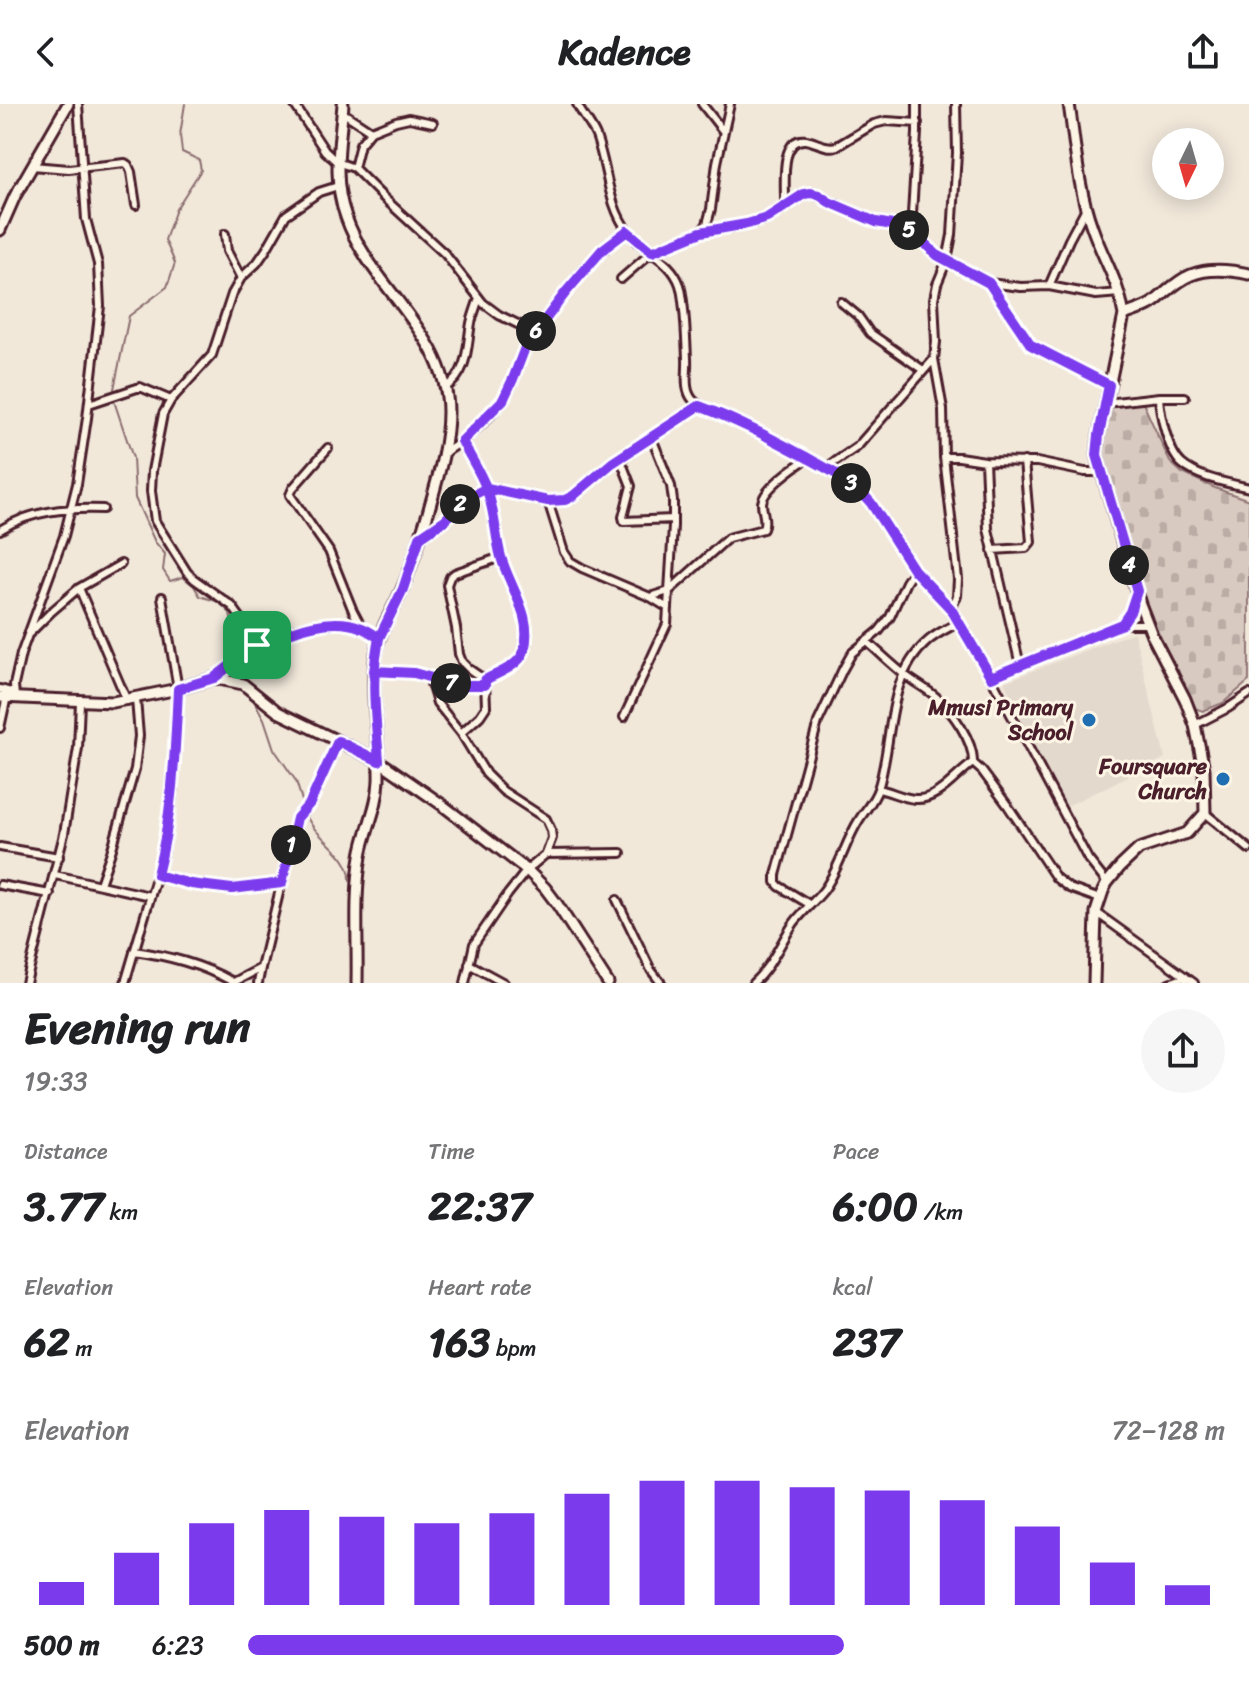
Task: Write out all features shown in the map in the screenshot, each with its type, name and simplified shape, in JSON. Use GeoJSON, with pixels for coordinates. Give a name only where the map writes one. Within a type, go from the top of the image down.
{"type":"FeatureCollection","features":[{"type":"Feature","properties":{"kind":"street"},"geometry":{"type":"LineString","coordinates":[[0,230],[15,196],[68,104]]}},
{"type":"Feature","properties":{"kind":"street"},"geometry":{"type":"LineString","coordinates":[[0,728],[7,694],[64,536],[77,484],[89,404],[100,292],[98,264],[86,219],[78,104]]}},
{"type":"Feature","properties":{"kind":"street"},"geometry":{"type":"LineString","coordinates":[[294,104],[325,151],[337,162],[354,168],[445,254],[479,298],[499,315],[534,332]]}},
{"type":"Feature","properties":{"kind":"street"},"geometry":{"type":"LineString","coordinates":[[577,104],[596,136],[611,197],[627,231],[675,274],[681,289],[689,395],[699,406],[765,434],[863,493],[914,570],[951,609],[1088,859],[1107,883]]}},
{"type":"Feature","properties":{"kind":"street"},"geometry":{"type":"LineString","coordinates":[[702,104],[723,131]]}},
{"type":"Feature","properties":{"kind":"street"},"geometry":{"type":"LineString","coordinates":[[701,232],[711,209],[730,104]]}},
{"type":"Feature","properties":{"kind":"street"},"geometry":{"type":"LineString","coordinates":[[911,230],[917,104]]}},
{"type":"Feature","properties":{"kind":"street"},"geometry":{"type":"LineString","coordinates":[[951,609],[957,596],[958,579],[944,457],[943,409],[934,359],[934,299],[947,260],[954,217],[956,104]]}},
{"type":"Feature","properties":{"kind":"street"},"geometry":{"type":"LineString","coordinates":[[1069,104],[1086,208],[1120,293],[1124,315],[1097,455],[1148,624],[1185,699],[1195,725],[1204,769],[1205,813],[1187,833],[1139,849],[1107,883],[1096,912],[1094,983]]}},
{"type":"Feature","properties":{"kind":"street"},"geometry":{"type":"LineString","coordinates":[[343,108],[337,162],[338,186],[345,216],[365,255],[440,367],[448,411],[444,453],[420,537],[403,589],[379,638],[374,671],[379,778],[376,808],[360,864],[357,983]]}},
{"type":"Feature","properties":{"kind":"street"},"geometry":{"type":"LineString","coordinates":[[343,108],[371,131]]}},
{"type":"Feature","properties":{"kind":"street"},"geometry":{"type":"LineString","coordinates":[[354,168],[360,144],[371,131],[405,118],[433,123]]}},
{"type":"Feature","properties":{"kind":"street"},"geometry":{"type":"LineString","coordinates":[[785,206],[786,160],[795,141],[804,140],[831,148],[874,124],[886,121],[918,123]]}},
{"type":"Feature","properties":{"kind":"street"},"geometry":{"type":"LineString","coordinates":[[32,166],[61,169],[120,163],[128,165],[136,205]]}},
{"type":"Feature","properties":{"kind":"street"},"geometry":{"type":"LineString","coordinates":[[257,645],[232,606],[187,572],[155,521],[151,499],[152,471],[163,414],[171,400],[212,355],[232,294],[241,278],[257,263],[286,215],[319,192],[338,186]]}},
{"type":"Feature","properties":{"kind":"street"},"geometry":{"type":"LineString","coordinates":[[621,279],[652,252],[701,232],[767,218],[804,194],[811,193],[876,222],[911,230],[937,255],[989,283],[1049,286],[1096,295],[1120,293]]}},
{"type":"Feature","properties":{"kind":"street"},"geometry":{"type":"LineString","coordinates":[[1049,286],[1086,208]]}},
{"type":"Feature","properties":{"kind":"street"},"geometry":{"type":"LineString","coordinates":[[444,453],[462,441],[503,400],[534,332],[590,263],[627,231]]}},
{"type":"Feature","properties":{"kind":"street"},"geometry":{"type":"LineString","coordinates":[[225,234],[227,251],[241,278]]}},
{"type":"Feature","properties":{"kind":"street"},"geometry":{"type":"LineString","coordinates":[[1124,315],[1152,303],[1192,274],[1214,271],[1249,274]]}},
{"type":"Feature","properties":{"kind":"street"},"geometry":{"type":"LineString","coordinates":[[989,283],[1031,345],[1109,385]]}},
{"type":"Feature","properties":{"kind":"street"},"geometry":{"type":"LineString","coordinates":[[446,387],[453,383],[462,367],[479,298]]}},
{"type":"Feature","properties":{"kind":"street"},"geometry":{"type":"LineString","coordinates":[[841,302],[858,316],[870,333],[923,370]]}},
{"type":"Feature","properties":{"kind":"street"},"geometry":{"type":"LineString","coordinates":[[826,468],[857,447],[934,359]]}},
{"type":"Feature","properties":{"kind":"street"},"geometry":{"type":"LineString","coordinates":[[89,404],[140,387],[171,400]]}},
{"type":"Feature","properties":{"kind":"street"},"geometry":{"type":"LineString","coordinates":[[1159,397],[1164,428],[1181,463],[1205,476],[1249,488]]}},
{"type":"Feature","properties":{"kind":"street"},"geometry":{"type":"LineString","coordinates":[[1106,403],[1185,397]]}},
{"type":"Feature","properties":{"kind":"street"},"geometry":{"type":"LineString","coordinates":[[420,537],[445,520],[465,499],[487,488],[548,501],[565,500],[620,458],[699,406]]}},
{"type":"Feature","properties":{"kind":"street"},"geometry":{"type":"LineString","coordinates":[[624,717],[667,624],[673,519],[671,486],[652,438]]}},
{"type":"Feature","properties":{"kind":"street"},"geometry":{"type":"LineString","coordinates":[[374,671],[414,673],[457,685],[485,683],[521,657],[525,646],[524,612],[501,557],[487,488],[462,441]]}},
{"type":"Feature","properties":{"kind":"street"},"geometry":{"type":"LineString","coordinates":[[328,448],[290,495],[329,551],[362,628]]}},
{"type":"Feature","properties":{"kind":"street"},"geometry":{"type":"LineString","coordinates":[[944,457],[1024,461],[1102,472]]}},
{"type":"Feature","properties":{"kind":"street"},"geometry":{"type":"LineString","coordinates":[[620,458],[631,489],[624,521],[673,519]]}},
{"type":"Feature","properties":{"kind":"street"},"geometry":{"type":"LineString","coordinates":[[650,597],[669,591],[728,538],[763,529],[764,498],[779,480],[808,458]]}},
{"type":"Feature","properties":{"kind":"street"},"geometry":{"type":"LineString","coordinates":[[985,461],[986,510],[992,550],[1020,665]]}},
{"type":"Feature","properties":{"kind":"street"},"geometry":{"type":"LineString","coordinates":[[992,550],[1026,548],[1031,542],[1024,461]]}},
{"type":"Feature","properties":{"kind":"street"},"geometry":{"type":"LineString","coordinates":[[548,501],[564,552],[570,561],[668,608]]}},
{"type":"Feature","properties":{"kind":"street"},"geometry":{"type":"LineString","coordinates":[[0,530],[18,520],[71,508],[103,509]]}},
{"type":"Feature","properties":{"kind":"street"},"geometry":{"type":"LineString","coordinates":[[461,733],[485,710],[485,683],[462,662],[447,585],[455,573],[501,557]]}},
{"type":"Feature","properties":{"kind":"street"},"geometry":{"type":"LineString","coordinates":[[28,636],[79,588],[121,564]]}},
{"type":"Feature","properties":{"kind":"street"},"geometry":{"type":"LineString","coordinates":[[809,904],[779,886],[776,875],[818,722],[852,653],[879,631],[890,617],[914,570]]}},
{"type":"Feature","properties":{"kind":"street"},"geometry":{"type":"LineString","coordinates":[[79,588],[131,700],[139,736],[135,769],[100,884]]}},
{"type":"Feature","properties":{"kind":"street"},"geometry":{"type":"LineString","coordinates":[[1122,624],[1137,591]]}},
{"type":"Feature","properties":{"kind":"street"},"geometry":{"type":"LineString","coordinates":[[125,983],[157,875],[172,797],[178,689],[162,597]]}},
{"type":"Feature","properties":{"kind":"street"},"geometry":{"type":"LineString","coordinates":[[753,983],[776,956],[795,922],[823,890],[878,789],[893,707],[904,674],[928,641],[959,622]]}},
{"type":"Feature","properties":{"kind":"street"},"geometry":{"type":"LineString","coordinates":[[7,694],[80,702],[131,700],[214,678],[257,645],[313,626],[339,624],[362,628],[379,638]]}},
{"type":"Feature","properties":{"kind":"street"},"geometry":{"type":"LineString","coordinates":[[991,677],[1122,624],[1148,624]]}},
{"type":"Feature","properties":{"kind":"street"},"geometry":{"type":"LineString","coordinates":[[866,641],[947,708],[973,749],[973,763],[990,781],[1056,878],[1069,888],[1100,899]]}},
{"type":"Feature","properties":{"kind":"street"},"geometry":{"type":"LineString","coordinates":[[429,677],[437,703],[461,733],[486,774],[513,799],[546,819],[552,838],[546,854],[527,870],[474,944],[465,983]]}},
{"type":"Feature","properties":{"kind":"street"},"geometry":{"type":"LineString","coordinates":[[214,678],[246,685],[278,712],[379,761],[527,870],[557,904],[608,983]]}},
{"type":"Feature","properties":{"kind":"street"},"geometry":{"type":"LineString","coordinates":[[1195,725],[1249,694]]}},
{"type":"Feature","properties":{"kind":"street"},"geometry":{"type":"LineString","coordinates":[[24,982],[55,875],[70,804],[78,748],[80,702]]}},
{"type":"Feature","properties":{"kind":"street"},"geometry":{"type":"LineString","coordinates":[[258,983],[297,818],[310,803],[338,741]]}},
{"type":"Feature","properties":{"kind":"street"},"geometry":{"type":"LineString","coordinates":[[878,789],[912,799],[923,798],[933,795],[973,763]]}},
{"type":"Feature","properties":{"kind":"street"},"geometry":{"type":"LineString","coordinates":[[1205,813],[1249,849]]}},
{"type":"Feature","properties":{"kind":"street"},"geometry":{"type":"LineString","coordinates":[[0,847],[59,857]]}},
{"type":"Feature","properties":{"kind":"street"},"geometry":{"type":"LineString","coordinates":[[546,854],[621,853]]}},
{"type":"Feature","properties":{"kind":"street"},"geometry":{"type":"LineString","coordinates":[[55,875],[150,896]]}},
{"type":"Feature","properties":{"kind":"street"},"geometry":{"type":"LineString","coordinates":[[157,875],[191,884],[232,889],[282,883]]}},
{"type":"Feature","properties":{"kind":"street"},"geometry":{"type":"LineString","coordinates":[[0,885],[50,894]]}},
{"type":"Feature","properties":{"kind":"street"},"geometry":{"type":"LineString","coordinates":[[617,900],[651,970],[661,983]]}},
{"type":"Feature","properties":{"kind":"street"},"geometry":{"type":"LineString","coordinates":[[1096,912],[1194,983]]}},
{"type":"Feature","properties":{"kind":"street"},"geometry":{"type":"LineString","coordinates":[[134,951],[190,962],[232,982],[261,968]]}},
{"type":"Feature","properties":{"kind":"street"},"geometry":{"type":"LineString","coordinates":[[469,964],[504,983]]}},
{"type":"Feature","properties":{"kind":"street"},"geometry":{"type":"LineString","coordinates":[[1169,983],[1187,980]]}},
{"type":"Feature","properties":{"kind":"shaded area","name":"Mmusi Primary School"},"geometry":{"type":"Polygon","coordinates":[[[1134,632],[1165,758],[1067,806],[1051,781],[1004,682],[1134,632]]]}},
{"type":"Feature","properties":{"kind":"green space"},"geometry":{"type":"Polygon","coordinates":[[[1143,403],[1170,462],[1182,473],[1249,500],[1249,681],[1223,703],[1203,711],[1188,706],[1144,607],[1100,458],[1108,407],[1143,403]]]}},
{"type":"Feature","properties":{"kind":"waterway"},"geometry":{"type":"LineString","coordinates":[[114,389],[129,316],[167,287],[175,263],[165,240],[176,209],[201,170],[199,160],[182,152],[180,135],[185,104]]}},
{"type":"Feature","properties":{"kind":"waterway"},"geometry":{"type":"LineString","coordinates":[[114,401],[133,458],[135,498],[155,542],[165,554],[163,570],[170,581],[183,577],[200,596],[219,602],[230,613],[237,650]]}},
{"type":"Feature","properties":{"kind":"waterway"},"geometry":{"type":"LineString","coordinates":[[240,660],[244,675]]}},
{"type":"Feature","properties":{"kind":"waterway"},"geometry":{"type":"LineString","coordinates":[[250,694],[264,719],[274,749],[296,781],[303,804]]}},
{"type":"Feature","properties":{"kind":"waterway"},"geometry":{"type":"LineString","coordinates":[[306,814],[310,823],[345,862],[350,881]]}},
{"type":"Feature","properties":{"kind":"place","name":"Mmusi Primary School"},"geometry":{"type":"Point","coordinates":[1089,720]}},
{"type":"Feature","properties":{"kind":"place","name":"Foursquare Church"},"geometry":{"type":"Point","coordinates":[1223,779]}},
{"type":"Feature","properties":{"kind":"route"},"geometry":{"type":"LineString","coordinates":[[257,645],[214,678],[178,689],[172,797],[157,875],[191,884],[232,889],[282,883],[297,818],[310,803],[338,741],[379,761],[374,671],[375,660],[377,647],[379,638],[407,577],[420,537],[445,520],[465,499],[487,488],[548,501],[565,500],[612,463],[699,406],[765,434],[819,463],[863,493],[914,570],[951,609],[991,677],[1122,624],[1127,619],[1137,591],[1097,455],[1109,385],[1031,345],[989,283],[937,255],[911,230],[876,222],[819,195],[804,194],[767,218],[701,232],[652,252],[627,231],[590,263],[534,332],[503,400],[462,441],[487,488],[501,557],[524,612],[525,646],[517,662],[485,680],[485,685],[448,683],[414,673],[374,671],[379,638],[347,624],[313,626],[257,645]]}}]}
